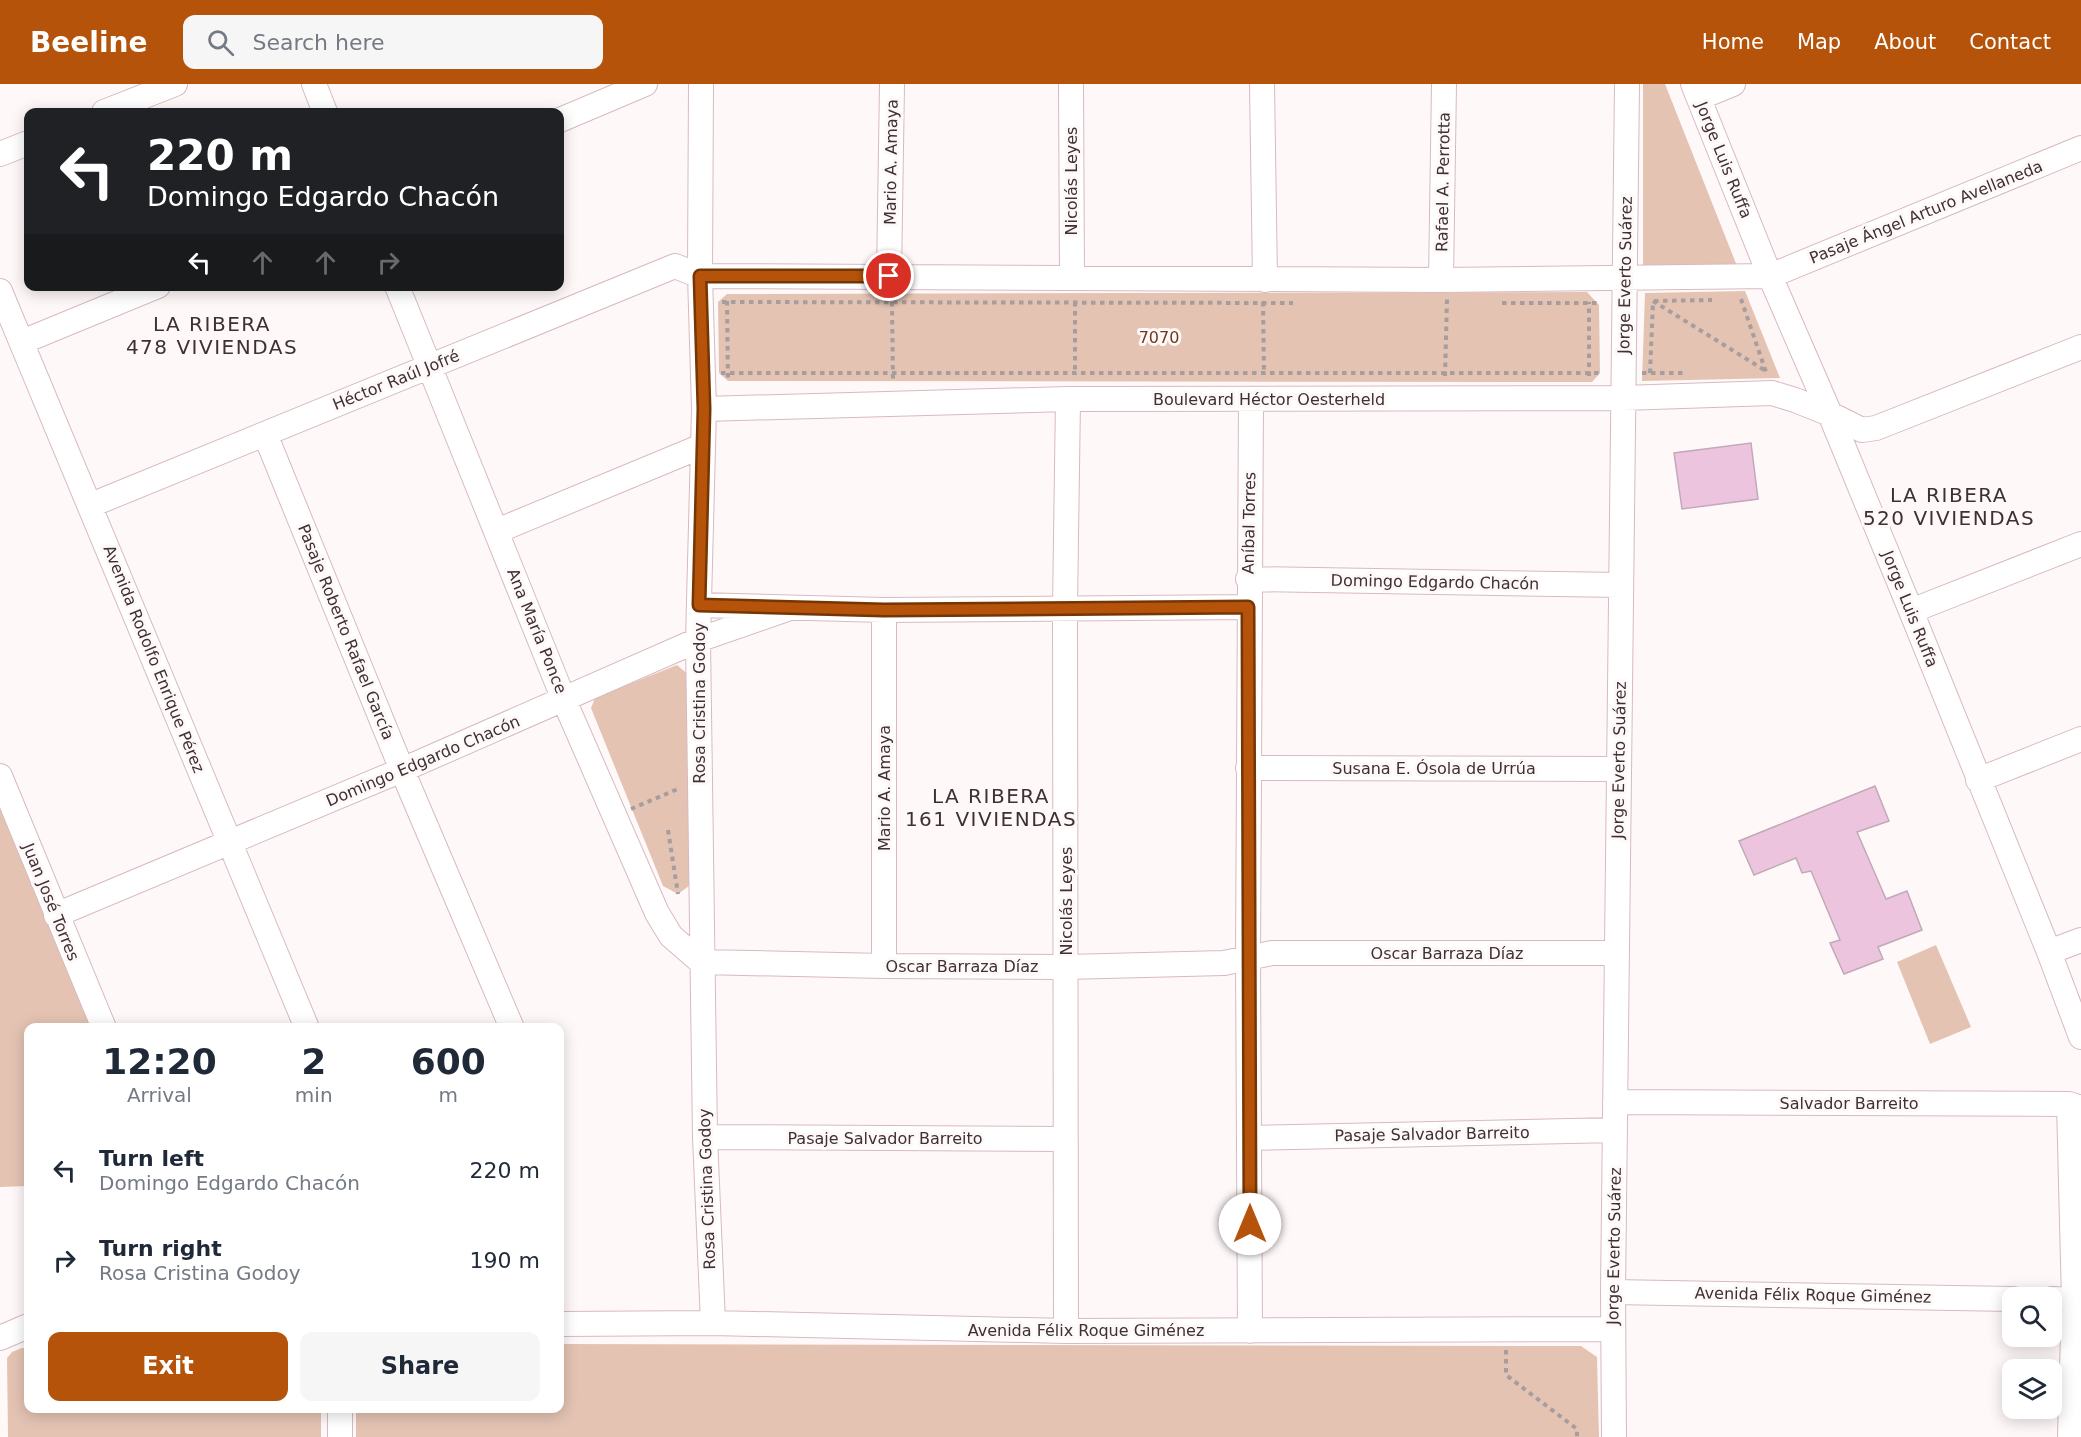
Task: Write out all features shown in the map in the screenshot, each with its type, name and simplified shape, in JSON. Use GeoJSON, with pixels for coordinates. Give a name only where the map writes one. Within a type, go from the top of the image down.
{"type":"FeatureCollection","features":[{"type":"Feature","properties":{"kind":"street"},"geometry":{"type":"LineString","coordinates":[[109,108],[126,93],[175,84]]}},
{"type":"Feature","properties":{"kind":"street"},"geometry":{"type":"LineString","coordinates":[[314,84],[323,108]]}},
{"type":"Feature","properties":{"kind":"street"},"geometry":{"type":"LineString","coordinates":[[564,118],[645,84]]}},
{"type":"Feature","properties":{"kind":"street","name":"Rosa Cristina Godoy"},"geometry":{"type":"LineString","coordinates":[[700,84],[700,276],[704,409],[698,640],[701,962],[705,1137],[713,1323]]}},
{"type":"Feature","properties":{"kind":"street","name":"Mario A. Amaya"},"geometry":{"type":"LineString","coordinates":[[891,285],[892,84]]}},
{"type":"Feature","properties":{"kind":"street","name":"Nicolás Leyes"},"geometry":{"type":"LineString","coordinates":[[1071,84],[1073,286]]}},
{"type":"Feature","properties":{"kind":"street"},"geometry":{"type":"LineString","coordinates":[[1262,84],[1264,292]]}},
{"type":"Feature","properties":{"kind":"street","name":"Rafael A. Perrotta"},"geometry":{"type":"LineString","coordinates":[[1444,84],[1445,292]]}},
{"type":"Feature","properties":{"kind":"street","name":"Jorge Everto Suárez"},"geometry":{"type":"LineString","coordinates":[[1614,1437],[1613,1292],[1627,84]]}},
{"type":"Feature","properties":{"kind":"street"},"geometry":{"type":"LineString","coordinates":[[1696,91],[1733,84]]}},
{"type":"Feature","properties":{"kind":"street","name":"Jorge Luis Ruffa"},"geometry":{"type":"LineString","coordinates":[[1696,91],[1770,276],[1911,611],[2081,1037]]}},
{"type":"Feature","properties":{"kind":"street"},"geometry":{"type":"LineString","coordinates":[[0,154],[24,145]]}},
{"type":"Feature","properties":{"kind":"street","name":"Pasaje Ángel Arturo Avellaneda"},"geometry":{"type":"LineString","coordinates":[[1770,276],[2081,148]]}},
{"type":"Feature","properties":{"kind":"street","name":"Héctor Raúl Jofré"},"geometry":{"type":"LineString","coordinates":[[91,505],[675,266],[700,276]]}},
{"type":"Feature","properties":{"kind":"street"},"geometry":{"type":"LineString","coordinates":[[700,276],[891,285],[1073,286],[1264,292],[1445,292],[1625,279],[1770,276]]}},
{"type":"Feature","properties":{"kind":"street"},"geometry":{"type":"LineString","coordinates":[[22,342],[146,291]]}},
{"type":"Feature","properties":{"kind":"street","name":"Ana María Ponce"},"geometry":{"type":"LineString","coordinates":[[398,291],[564,700],[657,913],[671,936],[701,962]]}},
{"type":"Feature","properties":{"kind":"street","name":"Avenida Rodolfo Enrique Pérez"},"geometry":{"type":"LineString","coordinates":[[2,299],[91,505],[306,1023]]}},
{"type":"Feature","properties":{"kind":"street","name":"Boulevard Héctor Oesterheld"},"geometry":{"type":"LineString","coordinates":[[704,409],[1071,391],[1257,391],[1623,398],[1772,393],[1830,414],[1862,430],[1876,428],[2081,347]]}},
{"type":"Feature","properties":{"kind":"street","name":"Nicolás Leyes"},"geometry":{"type":"LineString","coordinates":[[1066,1331],[1065,608],[1071,391]]}},
{"type":"Feature","properties":{"kind":"street","name":"Aníbal Torres"},"geometry":{"type":"LineString","coordinates":[[1250,1330],[1248,579],[1257,391]]}},
{"type":"Feature","properties":{"kind":"street","name":"Pasaje Roberto Rafael García"},"geometry":{"type":"LineString","coordinates":[[265,434],[402,770],[510,1023]]}},
{"type":"Feature","properties":{"kind":"street"},"geometry":{"type":"LineString","coordinates":[[497,531],[702,446]]}},
{"type":"Feature","properties":{"kind":"street"},"geometry":{"type":"LineString","coordinates":[[1911,611],[2081,544]]}},
{"type":"Feature","properties":{"kind":"street","name":"Domingo Edgardo Chacón"},"geometry":{"type":"LineString","coordinates":[[1248,579],[1621,585]]}},
{"type":"Feature","properties":{"kind":"street","name":"Domingo Edgardo Chacón"},"geometry":{"type":"LineString","coordinates":[[699,605],[884,610],[1248,607]]}},
{"type":"Feature","properties":{"kind":"street","name":"Domingo Edgardo Chacón"},"geometry":{"type":"LineString","coordinates":[[56,915],[402,770],[698,640],[790,608]]}},
{"type":"Feature","properties":{"kind":"street","name":"Mario A. Amaya"},"geometry":{"type":"LineString","coordinates":[[884,610],[884,966]]}},
{"type":"Feature","properties":{"kind":"street"},"geometry":{"type":"LineString","coordinates":[[1978,780],[2081,739]]}},
{"type":"Feature","properties":{"kind":"street","name":"Susana E. Ósola de Urrúa"},"geometry":{"type":"LineString","coordinates":[[1248,768],[1619,769]]}},
{"type":"Feature","properties":{"kind":"street","name":"Juan José Torres"},"geometry":{"type":"LineString","coordinates":[[0,777],[102,1023]]}},
{"type":"Feature","properties":{"kind":"street"},"geometry":{"type":"LineString","coordinates":[[2049,952],[2081,940]]}},
{"type":"Feature","properties":{"kind":"street","name":"Oscar Barraza Díaz"},"geometry":{"type":"LineString","coordinates":[[701,962],[1066,967],[1224,963],[1272,953],[1617,953]]}},
{"type":"Feature","properties":{"kind":"street","name":"Salvador Barreito"},"geometry":{"type":"LineString","coordinates":[[1615,1102],[2075,1106]]}},
{"type":"Feature","properties":{"kind":"street"},"geometry":{"type":"LineString","coordinates":[[2070,1437],[2069,1300],[2075,1106]]}},
{"type":"Feature","properties":{"kind":"street","name":"Pasaje Salvador Barreito"},"geometry":{"type":"LineString","coordinates":[[1249,1138],[1615,1130]]}},
{"type":"Feature","properties":{"kind":"street","name":"Pasaje Salvador Barreito"},"geometry":{"type":"LineString","coordinates":[[705,1137],[1065,1138]]}},
{"type":"Feature","properties":{"kind":"street","name":"Avenida Félix Roque Giménez"},"geometry":{"type":"LineString","coordinates":[[1613,1292],[2002,1299]]}},
{"type":"Feature","properties":{"kind":"street","name":"Avenida Félix Roque Giménez"},"geometry":{"type":"LineString","coordinates":[[564,1324],[713,1323],[1066,1331],[1613,1329]]}},
{"type":"Feature","properties":{"kind":"street"},"geometry":{"type":"LineString","coordinates":[[0,1338],[24,1328]]}},
{"type":"Feature","properties":{"kind":"street"},"geometry":{"type":"LineString","coordinates":[[340,1413],[340,1437]]}},
{"type":"Feature","properties":{"kind":"path"},"geometry":{"type":"LineString","coordinates":[[891,285],[893,382]]}},
{"type":"Feature","properties":{"kind":"path"},"geometry":{"type":"LineString","coordinates":[[1071,391],[1075,374],[1073,286]]}},
{"type":"Feature","properties":{"kind":"path"},"geometry":{"type":"LineString","coordinates":[[1257,391],[1264,374],[1264,292]]}},
{"type":"Feature","properties":{"kind":"path"},"geometry":{"type":"LineString","coordinates":[[718,302],[1075,302],[1264,292],[1297,303]]}},
{"type":"Feature","properties":{"kind":"path"},"geometry":{"type":"LineString","coordinates":[[1445,292],[1458,303]]}},
{"type":"Feature","properties":{"kind":"path"},"geometry":{"type":"LineString","coordinates":[[1445,292],[1445,382]]}},
{"type":"Feature","properties":{"kind":"path"},"geometry":{"type":"LineString","coordinates":[[1650,373],[1653,301],[1651,292]]}},
{"type":"Feature","properties":{"kind":"path"},"geometry":{"type":"LineString","coordinates":[[727,294],[728,381]]}},
{"type":"Feature","properties":{"kind":"path"},"geometry":{"type":"LineString","coordinates":[[1588,382],[1590,295]]}},
{"type":"Feature","properties":{"kind":"path"},"geometry":{"type":"LineString","coordinates":[[1741,299],[1768,378]]}},
{"type":"Feature","properties":{"kind":"path"},"geometry":{"type":"LineString","coordinates":[[1653,301],[1719,300]]}},
{"type":"Feature","properties":{"kind":"path"},"geometry":{"type":"LineString","coordinates":[[1730,300],[1749,300]]}},
{"type":"Feature","properties":{"kind":"path"},"geometry":{"type":"LineString","coordinates":[[1653,301],[1766,372]]}},
{"type":"Feature","properties":{"kind":"path"},"geometry":{"type":"LineString","coordinates":[[1494,303],[1597,303]]}},
{"type":"Feature","properties":{"kind":"path"},"geometry":{"type":"LineString","coordinates":[[719,373],[1600,374]]}},
{"type":"Feature","properties":{"kind":"path"},"geometry":{"type":"LineString","coordinates":[[631,809],[688,785]]}},
{"type":"Feature","properties":{"kind":"path"},"geometry":{"type":"LineString","coordinates":[[668,830],[678,894]]}},
{"type":"Feature","properties":{"kind":"path"},"geometry":{"type":"LineString","coordinates":[[1506,1347],[1506,1375],[1577,1429],[1577,1437]]}},
{"type":"Feature","properties":{"kind":"green space"},"geometry":{"type":"Polygon","coordinates":[[[1643,84],[1665,84],[1737,266],[1643,265],[1643,84]]]}},
{"type":"Feature","properties":{"kind":"green space"},"geometry":{"type":"Polygon","coordinates":[[[1745,291],[1780,378],[1642,381],[1645,293],[1745,291]]]}},
{"type":"Feature","properties":{"kind":"green space","name":"7070"},"geometry":{"type":"Polygon","coordinates":[[[1587,292],[1599,305],[1600,373],[1592,382],[728,381],[719,373],[718,302],[727,294],[1587,292]]]}},
{"type":"Feature","properties":{"kind":"green space"},"geometry":{"type":"Polygon","coordinates":[[[677,665],[690,676],[689,886],[678,894],[663,886],[591,708],[595,698],[677,665]]]}},
{"type":"Feature","properties":{"kind":"green space"},"geometry":{"type":"Polygon","coordinates":[[[0,807],[89,1023],[24,1023],[24,1186],[0,1187],[0,807]]]}},
{"type":"Feature","properties":{"kind":"green space"},"geometry":{"type":"Polygon","coordinates":[[[1936,945],[1971,1027],[1930,1044],[1897,962],[1936,945]]]}},
{"type":"Feature","properties":{"kind":"green space"},"geometry":{"type":"Polygon","coordinates":[[[564,1344],[1581,1346],[1597,1357],[1599,1437],[356,1437],[356,1413],[564,1413],[564,1344]]]}},
{"type":"Feature","properties":{"kind":"green space"},"geometry":{"type":"Polygon","coordinates":[[[24,1348],[24,1413],[321,1413],[321,1437],[8,1437],[7,1358],[12,1352],[24,1348]]]}},
{"type":"Feature","properties":{"kind":"building"},"geometry":{"type":"Polygon","coordinates":[[[1751,443],[1758,499],[1682,509],[1674,453],[1751,443]]]}},
{"type":"Feature","properties":{"kind":"building"},"geometry":{"type":"Polygon","coordinates":[[[1875,786],[1889,821],[1857,832],[1886,899],[1907,891],[1922,930],[1878,947],[1883,959],[1844,974],[1830,943],[1840,940],[1811,871],[1802,873],[1796,858],[1754,875],[1739,841],[1875,786]]]}},
{"type":"Feature","properties":{"kind":"district","name":"LA RIBERA 478 VIVIENDAS"},"geometry":{"type":"Point","coordinates":[212,336]}},
{"type":"Feature","properties":{"kind":"district","name":"LA RIBERA 520 VIVIENDAS"},"geometry":{"type":"Point","coordinates":[1949,506]}},
{"type":"Feature","properties":{"kind":"district","name":"LA RIBERA 161 VIVIENDAS"},"geometry":{"type":"Point","coordinates":[991,808]}},
{"type":"Feature","properties":{"kind":"route"},"geometry":{"type":"LineString","coordinates":[[889,276],[700,276],[704,409],[699,605],[884,610],[1248,607],[1250,1224]]}}]}
